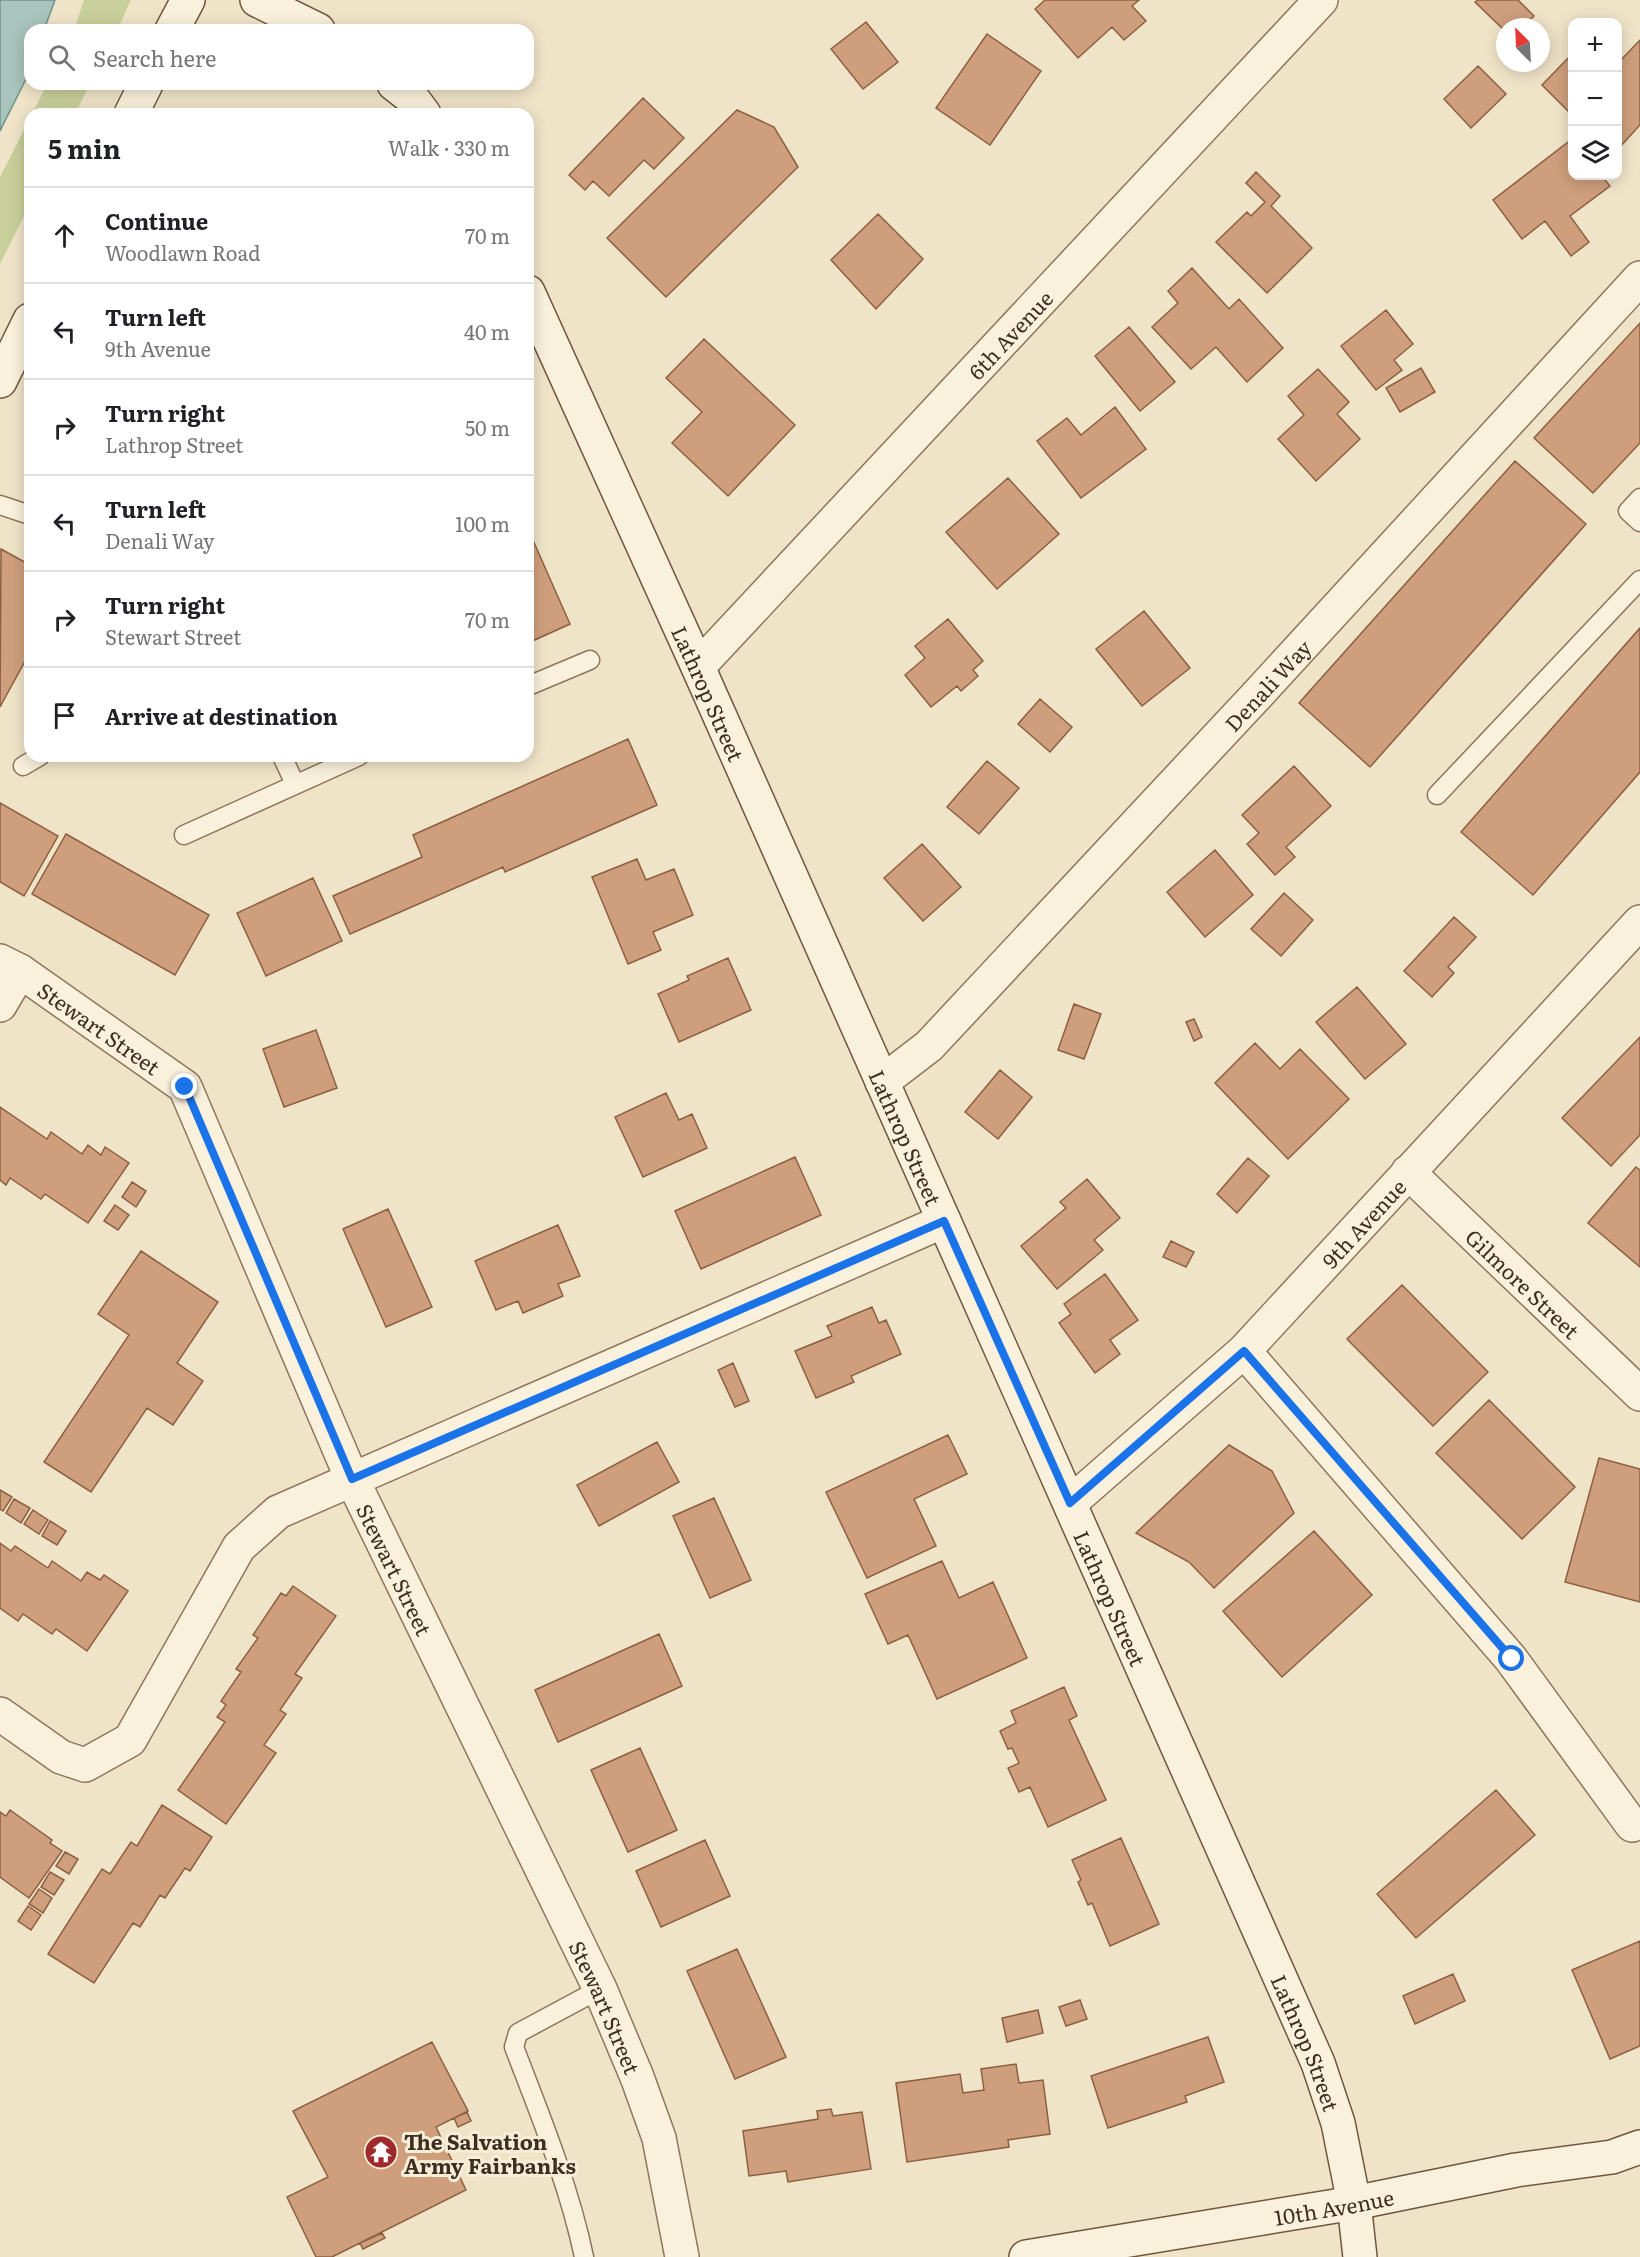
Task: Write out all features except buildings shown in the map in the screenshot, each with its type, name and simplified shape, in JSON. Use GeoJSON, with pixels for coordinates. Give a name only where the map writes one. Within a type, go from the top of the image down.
{"type":"FeatureCollection","features":[{"type":"Feature","properties":{"kind":"street"},"geometry":{"type":"LineString","coordinates":[[175,24],[188,0]]}},
{"type":"Feature","properties":{"kind":"street"},"geometry":{"type":"LineString","coordinates":[[257,0],[308,24]]}},
{"type":"Feature","properties":{"kind":"street","name":"6th Avenue"},"geometry":{"type":"LineString","coordinates":[[698,667],[1321,0]]}},
{"type":"Feature","properties":{"kind":"street"},"geometry":{"type":"LineString","coordinates":[[134,108],[143,90]]}},
{"type":"Feature","properties":{"kind":"street"},"geometry":{"type":"LineString","coordinates":[[402,90],[420,108]]}},
{"type":"Feature","properties":{"kind":"street","name":"Denali Way"},"geometry":{"type":"LineString","coordinates":[[882,1082],[929,1046],[1258,694],[1640,279]]}},
{"type":"Feature","properties":{"kind":"street","name":"Lathrop Street"},"geometry":{"type":"LineString","coordinates":[[534,305],[698,667],[1318,2063],[1338,2123],[1354,2203],[1360,2257]]}},
{"type":"Feature","properties":{"kind":"street"},"geometry":{"type":"LineString","coordinates":[[0,381],[24,332]]}},
{"type":"Feature","properties":{"kind":"street","name":"9th Avenue"},"geometry":{"type":"LineString","coordinates":[[1070,1503],[1244,1351],[1640,922]]}},
{"type":"Feature","properties":{"kind":"street"},"geometry":{"type":"LineString","coordinates":[[0,1005],[10,966]]}},
{"type":"Feature","properties":{"kind":"street","name":"Stewart Street"},"geometry":{"type":"LineString","coordinates":[[10,966],[185,1087],[352,1479],[600,1989],[637,2077],[659,2138],[682,2257]]}},
{"type":"Feature","properties":{"kind":"street","name":"Gilmore Street"},"geometry":{"type":"LineString","coordinates":[[1408,1172],[1640,1394]]}},
{"type":"Feature","properties":{"kind":"street"},"geometry":{"type":"LineString","coordinates":[[0,1714],[61,1757],[85,1765],[130,1740],[239,1548],[279,1512],[944,1221]]}},
{"type":"Feature","properties":{"kind":"street"},"geometry":{"type":"LineString","coordinates":[[1244,1351],[1512,1659],[1632,1825]]}},
{"type":"Feature","properties":{"kind":"street","name":"10th Avenue"},"geometry":{"type":"LineString","coordinates":[[1026,2257],[1354,2203],[1516,2170],[1612,2157],[1640,2147]]}},
{"type":"Feature","properties":{"kind":"lane"},"geometry":{"type":"LineString","coordinates":[[1640,498],[1628,511],[1640,522]]}},
{"type":"Feature","properties":{"kind":"lane"},"geometry":{"type":"LineString","coordinates":[[0,505],[24,513]]}},
{"type":"Feature","properties":{"kind":"lane"},"geometry":{"type":"LineString","coordinates":[[1437,795],[1640,580]]}},
{"type":"Feature","properties":{"kind":"lane"},"geometry":{"type":"LineString","coordinates":[[534,683],[590,660]]}},
{"type":"Feature","properties":{"kind":"lane"},"geometry":{"type":"LineString","coordinates":[[23,766],[30,762]]}},
{"type":"Feature","properties":{"kind":"lane"},"geometry":{"type":"LineString","coordinates":[[285,762],[295,784]]}},
{"type":"Feature","properties":{"kind":"lane"},"geometry":{"type":"LineString","coordinates":[[184,835],[344,762]]}},
{"type":"Feature","properties":{"kind":"lane"},"geometry":{"type":"LineString","coordinates":[[584,2257],[578,2229],[548,2137],[514,2047],[518,2033],[600,1989]]}},
{"type":"Feature","properties":{"kind":"green space"},"geometry":{"type":"Polygon","coordinates":[[[84,0],[131,0],[120,24],[76,24],[84,0]]]}},
{"type":"Feature","properties":{"kind":"green space"},"geometry":{"type":"Polygon","coordinates":[[[44,90],[87,90],[78,108],[35,108],[44,90]]]}},
{"type":"Feature","properties":{"kind":"green space"},"geometry":{"type":"Polygon","coordinates":[[[24,130],[24,216],[0,264],[0,177],[24,130]]]}},
{"type":"Feature","properties":{"kind":"water"},"geometry":{"type":"Polygon","coordinates":[[[0,0],[55,0],[46,24],[24,24],[24,83],[0,131],[0,0]]]}},
{"type":"Feature","properties":{"kind":"place","name":"The Salvation Army Fairbanks"},"geometry":{"type":"Point","coordinates":[381,2152]}},
{"type":"Feature","properties":{"kind":"route"},"geometry":{"type":"LineString","coordinates":[[185,1087],[352,1479],[944,1221],[1070,1503],[1244,1351],[1512,1659]]}}]}
